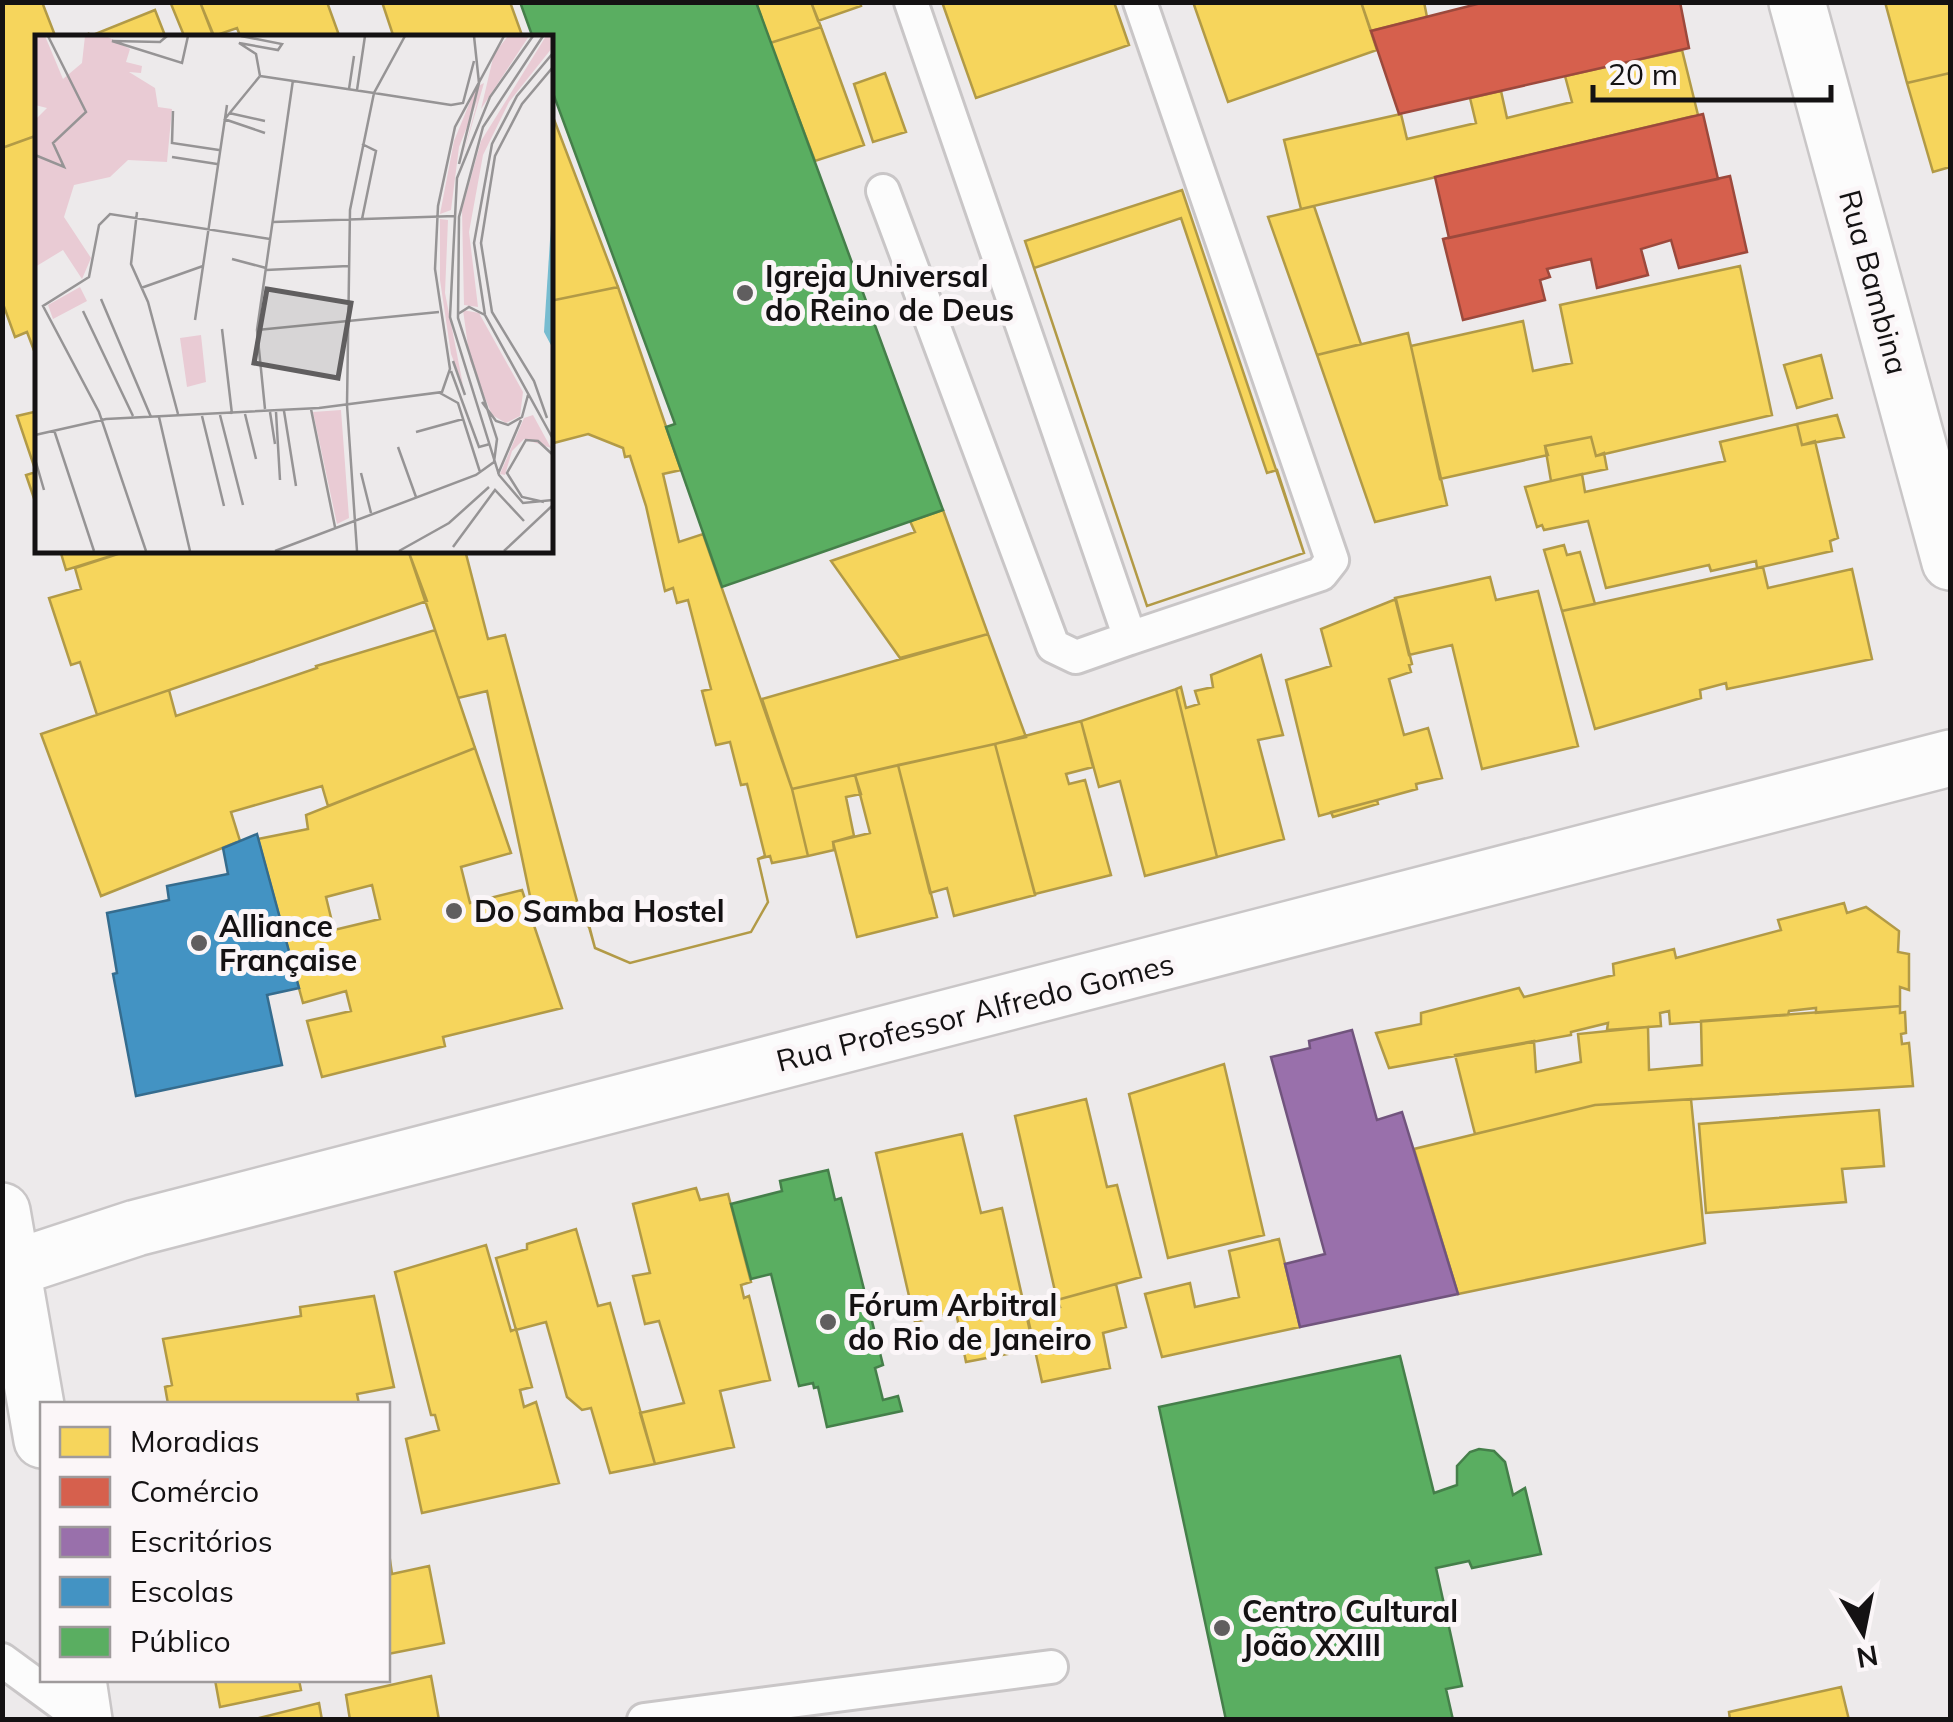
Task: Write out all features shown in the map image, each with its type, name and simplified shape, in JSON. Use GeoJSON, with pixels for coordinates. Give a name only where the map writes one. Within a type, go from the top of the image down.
{"type":"FeatureCollection","features":[{"type":"Feature","properties":{"kind":"street","name":"Rua Bambina"},"geometry":{"type":"LineString","coordinates":[[1797,2],[1950,562]]}},
{"type":"Feature","properties":{"kind":"street","name":"Rua Professor Alfredo Gomes"},"geometry":{"type":"LineString","coordinates":[[8,1271],[136,1228],[1950,758]]}},
{"type":"Feature","properties":{"kind":"street"},"geometry":{"type":"LineString","coordinates":[[2,1211],[8,1271],[40,1430]]}},
{"type":"Feature","properties":{"kind":"street"},"geometry":{"type":"LineString","coordinates":[[78,1682],[84,1720]]}},
{"type":"Feature","properties":{"kind":"lane"},"geometry":{"type":"LineString","coordinates":[[911,2],[1130,638]]}},
{"type":"Feature","properties":{"kind":"lane"},"geometry":{"type":"LineString","coordinates":[[883,190],[1053,646],[1076,657],[1321,574],[1332,560],[1140,2]]}},
{"type":"Feature","properties":{"kind":"lane"},"geometry":{"type":"LineString","coordinates":[[2,1660],[84,1720]]}},
{"type":"Feature","properties":{"kind":"lane"},"geometry":{"type":"LineString","coordinates":[[644,1720],[1050,1667]]}},
{"type":"Feature","properties":{"kind":"building: Moradias"},"geometry":{"type":"Polygon","coordinates":[[[2,2],[42,2],[55,35],[35,35],[35,136],[2,148],[2,2]]]}},
{"type":"Feature","properties":{"kind":"building: Moradias"},"geometry":{"type":"Polygon","coordinates":[[[200,2],[327,2],[339,35],[240,35],[237,28],[214,35],[200,2]]]}},
{"type":"Feature","properties":{"kind":"building: Moradias"},"geometry":{"type":"Polygon","coordinates":[[[200,2],[213,35],[184,35],[171,4],[200,2]]]}},
{"type":"Feature","properties":{"kind":"building: Moradias"},"geometry":{"type":"Polygon","coordinates":[[[382,2],[510,2],[522,35],[393,35],[382,2]]]}},
{"type":"Feature","properties":{"kind":"building: Moradias"},"geometry":{"type":"Polygon","coordinates":[[[756,2],[811,2],[821,27],[770,43],[756,2]]]}},
{"type":"Feature","properties":{"kind":"building: Moradias"},"geometry":{"type":"Polygon","coordinates":[[[811,2],[860,2],[861,6],[818,21],[811,2]]]}},
{"type":"Feature","properties":{"kind":"building: Moradias"},"geometry":{"type":"Polygon","coordinates":[[[942,2],[1114,2],[1129,45],[976,98],[942,2]]]}},
{"type":"Feature","properties":{"kind":"building: Moradias"},"geometry":{"type":"Polygon","coordinates":[[[1193,2],[1361,2],[1377,50],[1228,102],[1193,2]]]}},
{"type":"Feature","properties":{"kind":"building: Moradias"},"geometry":{"type":"Polygon","coordinates":[[[1361,2],[1424,2],[1427,17],[1371,31],[1361,2]]]}},
{"type":"Feature","properties":{"kind":"building: Moradias"},"geometry":{"type":"Polygon","coordinates":[[[1885,2],[1950,2],[1950,73],[1907,83],[1885,2]]]}},
{"type":"Feature","properties":{"kind":"building: Moradias"},"geometry":{"type":"Polygon","coordinates":[[[155,10],[165,35],[93,35],[155,10]]]}},
{"type":"Feature","properties":{"kind":"building: Moradias"},"geometry":{"type":"Polygon","coordinates":[[[821,27],[864,145],[815,161],[770,43],[821,27]]]}},
{"type":"Feature","properties":{"kind":"building: Moradias"},"geometry":{"type":"Polygon","coordinates":[[[1682,50],[1698,115],[1301,209],[1284,140],[1401,114],[1407,139],[1476,123],[1470,98],[1501,91],[1507,118],[1572,102],[1565,76],[1682,50]]]}},
{"type":"Feature","properties":{"kind":"building: Moradias"},"geometry":{"type":"Polygon","coordinates":[[[885,73],[906,132],[873,142],[854,84],[885,73]]]}},
{"type":"Feature","properties":{"kind":"building: Moradias"},"geometry":{"type":"Polygon","coordinates":[[[1950,73],[1950,167],[1933,172],[1907,83],[1950,73]]]}},
{"type":"Feature","properties":{"kind":"building: Moradias"},"geometry":{"type":"Polygon","coordinates":[[[552,114],[618,287],[552,301],[552,114]]]}},
{"type":"Feature","properties":{"kind":"building: Moradias"},"geometry":{"type":"Polygon","coordinates":[[[35,136],[35,353],[27,332],[15,337],[2,301],[2,148],[35,136]]]}},
{"type":"Feature","properties":{"kind":"building: Moradias"},"geometry":{"type":"Polygon","coordinates":[[[1182,190],[1304,553],[1147,606],[1025,241],[1182,190]]]}},
{"type":"Feature","properties":{"kind":"building: Moradias"},"geometry":{"type":"Polygon","coordinates":[[[1314,206],[1361,344],[1317,355],[1268,217],[1314,206]]]}},
{"type":"Feature","properties":{"kind":"building: Moradias"},"geometry":{"type":"Polygon","coordinates":[[[1181,218],[1267,473],[1277,470],[1304,553],[1147,606],[1034,268],[1181,218]]]}},
{"type":"Feature","properties":{"kind":"building: Moradias"},"geometry":{"type":"Polygon","coordinates":[[[1740,266],[1772,415],[1596,456],[1591,437],[1545,446],[1548,455],[1440,479],[1411,346],[1523,321],[1533,371],[1572,363],[1560,305],[1740,266]]]}},
{"type":"Feature","properties":{"kind":"building: Moradias"},"geometry":{"type":"Polygon","coordinates":[[[618,287],[681,470],[663,474],[679,542],[703,534],[792,789],[808,856],[772,863],[770,856],[758,859],[768,902],[751,932],[630,963],[595,948],[589,927],[571,912],[535,920],[487,691],[458,698],[409,552],[552,552],[552,301],[618,287]]]}},
{"type":"Feature","properties":{"kind":"building: Moradias"},"geometry":{"type":"Polygon","coordinates":[[[1408,333],[1447,505],[1375,522],[1317,355],[1408,333]]]}},
{"type":"Feature","properties":{"kind":"building: Moradias"},"geometry":{"type":"Polygon","coordinates":[[[1821,355],[1832,398],[1797,408],[1784,365],[1821,355]]]}},
{"type":"Feature","properties":{"kind":"building: Moradias"},"geometry":{"type":"Polygon","coordinates":[[[35,412],[35,469],[17,416],[35,412]]]}},
{"type":"Feature","properties":{"kind":"building: Moradias"},"geometry":{"type":"Polygon","coordinates":[[[1837,415],[1844,437],[1802,445],[1797,424],[1837,415]]]}},
{"type":"Feature","properties":{"kind":"building: Moradias"},"geometry":{"type":"Polygon","coordinates":[[[1797,424],[1802,445],[1815,441],[1838,538],[1830,541],[1832,551],[1757,568],[1756,561],[1711,571],[1709,565],[1606,588],[1588,521],[1544,530],[1542,525],[1537,527],[1525,487],[1582,474],[1585,492],[1725,461],[1720,442],[1797,424]]]}},
{"type":"Feature","properties":{"kind":"building: Moradias"},"geometry":{"type":"Polygon","coordinates":[[[588,434],[623,448],[625,457],[630,456],[665,591],[673,588],[677,603],[688,600],[711,689],[702,691],[716,745],[730,742],[741,785],[747,784],[765,856],[758,859],[768,902],[751,932],[630,963],[595,948],[585,910],[580,912],[505,635],[488,639],[466,552],[552,552],[552,443],[588,434]]]}},
{"type":"Feature","properties":{"kind":"building: Moradias"},"geometry":{"type":"Polygon","coordinates":[[[1591,437],[1596,456],[1604,453],[1607,469],[1551,481],[1545,446],[1591,437]]]}},
{"type":"Feature","properties":{"kind":"building: Moradias"},"geometry":{"type":"Polygon","coordinates":[[[35,472],[35,501],[26,475],[35,472]]]}},
{"type":"Feature","properties":{"kind":"building: Moradias"},"geometry":{"type":"Polygon","coordinates":[[[943,510],[988,634],[900,658],[831,561],[915,532],[910,521],[943,510]]]}},
{"type":"Feature","properties":{"kind":"building: Moradias"},"geometry":{"type":"Polygon","coordinates":[[[1564,545],[1567,555],[1580,552],[1595,604],[1562,611],[1544,550],[1564,545]]]}},
{"type":"Feature","properties":{"kind":"building: Moradias"},"geometry":{"type":"Polygon","coordinates":[[[61,552],[124,552],[66,570],[61,552]]]}},
{"type":"Feature","properties":{"kind":"building: Moradias"},"geometry":{"type":"Polygon","coordinates":[[[124,552],[409,552],[427,601],[97,715],[80,662],[71,665],[49,598],[81,589],[75,568],[124,552]]]}},
{"type":"Feature","properties":{"kind":"building: Moradias"},"geometry":{"type":"Polygon","coordinates":[[[1763,567],[1768,588],[1852,569],[1872,659],[1727,689],[1726,683],[1700,690],[1701,698],[1595,729],[1562,611],[1763,567]]]}},
{"type":"Feature","properties":{"kind":"building: Moradias"},"geometry":{"type":"Polygon","coordinates":[[[1490,577],[1496,600],[1538,591],[1578,746],[1482,769],[1452,645],[1409,655],[1395,598],[1490,577]]]}},
{"type":"Feature","properties":{"kind":"building: Moradias"},"geometry":{"type":"Polygon","coordinates":[[[1396,599],[1412,664],[1411,672],[1389,679],[1404,735],[1428,728],[1442,778],[1416,784],[1417,789],[1319,816],[1286,680],[1331,666],[1321,629],[1396,599]]]}},
{"type":"Feature","properties":{"kind":"building: Moradias"},"geometry":{"type":"Polygon","coordinates":[[[435,630],[475,748],[328,806],[322,786],[231,812],[240,841],[101,896],[41,734],[169,690],[176,716],[316,666],[435,630]]]}},
{"type":"Feature","properties":{"kind":"building: Moradias"},"geometry":{"type":"Polygon","coordinates":[[[988,634],[1026,737],[792,789],[762,699],[988,634]]]}},
{"type":"Feature","properties":{"kind":"building: Moradias"},"geometry":{"type":"Polygon","coordinates":[[[1261,655],[1283,735],[1258,740],[1284,839],[1217,857],[1176,689],[1181,687],[1186,708],[1199,704],[1195,691],[1213,687],[1211,675],[1261,655]]]}},
{"type":"Feature","properties":{"kind":"building: Moradias"},"geometry":{"type":"Polygon","coordinates":[[[1176,689],[1217,857],[1145,876],[1120,781],[1099,787],[1081,721],[1176,689]]]}},
{"type":"Feature","properties":{"kind":"building: Moradias"},"geometry":{"type":"Polygon","coordinates":[[[1081,721],[1093,767],[1066,774],[1069,784],[1085,780],[1111,875],[1035,894],[995,744],[1081,721]]]}},
{"type":"Feature","properties":{"kind":"building: Moradias"},"geometry":{"type":"Polygon","coordinates":[[[995,744],[1035,895],[954,916],[947,888],[930,893],[898,765],[995,744]]]}},
{"type":"Feature","properties":{"kind":"building: Moradias","name":"Do Samba Hostel"},"geometry":{"type":"Polygon","coordinates":[[[475,748],[511,853],[461,867],[470,903],[522,890],[562,1008],[443,1037],[445,1046],[322,1077],[307,1021],[351,1011],[346,991],[303,1003],[258,839],[308,829],[306,815],[475,748]],[[372,885],[326,897],[334,930],[380,919],[372,885]]]}},
{"type":"Feature","properties":{"kind":"building: Moradias"},"geometry":{"type":"Polygon","coordinates":[[[898,765],[937,917],[857,937],[833,842],[870,833],[855,775],[898,765]]]}},
{"type":"Feature","properties":{"kind":"building: Moradias"},"geometry":{"type":"Polygon","coordinates":[[[855,775],[861,794],[846,797],[854,836],[833,842],[834,850],[808,856],[792,789],[855,775]]]}},
{"type":"Feature","properties":{"kind":"building: Moradias"},"geometry":{"type":"Polygon","coordinates":[[[1377,800],[1378,804],[1333,817],[1331,812],[1377,800]]]}},
{"type":"Feature","properties":{"kind":"building: Moradias"},"geometry":{"type":"Polygon","coordinates":[[[1844,903],[1847,913],[1866,907],[1899,931],[1898,952],[1909,954],[1909,990],[1900,987],[1900,1006],[1816,1013],[1816,1008],[1789,1011],[1788,1015],[1670,1024],[1669,1011],[1660,1013],[1661,1026],[1607,1030],[1608,1023],[1571,1035],[1389,1068],[1376,1033],[1421,1024],[1421,1013],[1519,988],[1524,997],[1614,975],[1613,964],[1674,949],[1676,958],[1781,930],[1778,920],[1844,903]]]}},
{"type":"Feature","properties":{"kind":"building: Moradias"},"geometry":{"type":"Polygon","coordinates":[[[1900,1006],[1900,1013],[1905,1012],[1902,1044],[1909,1043],[1913,1086],[1595,1105],[1475,1134],[1455,1055],[1534,1041],[1536,1072],[1581,1062],[1578,1034],[1648,1027],[1649,1070],[1702,1065],[1701,1021],[1900,1006]]]}},
{"type":"Feature","properties":{"kind":"building: Moradias"},"geometry":{"type":"Polygon","coordinates":[[[1224,1064],[1264,1235],[1168,1258],[1129,1094],[1224,1064]]]}},
{"type":"Feature","properties":{"kind":"building: Moradias"},"geometry":{"type":"Polygon","coordinates":[[[1086,1099],[1107,1187],[1117,1185],[1141,1277],[1057,1300],[1015,1116],[1086,1099]]]}},
{"type":"Feature","properties":{"kind":"building: Moradias"},"geometry":{"type":"Polygon","coordinates":[[[1691,1099],[1705,1243],[1458,1294],[1414,1149],[1595,1105],[1691,1099]]]}},
{"type":"Feature","properties":{"kind":"building: Moradias"},"geometry":{"type":"Polygon","coordinates":[[[1879,1110],[1884,1166],[1842,1169],[1846,1202],[1706,1213],[1699,1124],[1879,1110]]]}},
{"type":"Feature","properties":{"kind":"building: Moradias"},"geometry":{"type":"Polygon","coordinates":[[[962,1134],[981,1213],[1002,1208],[1034,1349],[966,1362],[956,1312],[915,1322],[876,1153],[962,1134]]]}},
{"type":"Feature","properties":{"kind":"building: Moradias"},"geometry":{"type":"Polygon","coordinates":[[[696,1188],[700,1200],[728,1194],[751,1282],[741,1285],[744,1298],[749,1296],[770,1380],[720,1391],[734,1447],[655,1464],[640,1413],[684,1403],[659,1321],[645,1324],[633,1276],[650,1273],[633,1204],[696,1188]]]}},
{"type":"Feature","properties":{"kind":"building: Moradias"},"geometry":{"type":"Polygon","coordinates":[[[576,1229],[598,1306],[610,1303],[655,1464],[610,1473],[591,1408],[582,1410],[567,1397],[546,1322],[516,1330],[496,1258],[576,1229]]]}},
{"type":"Feature","properties":{"kind":"building: Moradias"},"geometry":{"type":"Polygon","coordinates":[[[1279,1239],[1300,1327],[1162,1357],[1145,1294],[1190,1283],[1195,1307],[1239,1297],[1229,1251],[1279,1239]]]}},
{"type":"Feature","properties":{"kind":"building: Moradias"},"geometry":{"type":"Polygon","coordinates":[[[486,1245],[532,1387],[520,1390],[524,1407],[536,1402],[559,1483],[422,1513],[406,1439],[439,1430],[435,1415],[431,1415],[395,1272],[486,1245]]]}},
{"type":"Feature","properties":{"kind":"building: Moradias"},"geometry":{"type":"Polygon","coordinates":[[[1116,1284],[1126,1327],[1103,1333],[1110,1368],[1042,1382],[1027,1314],[1060,1307],[1057,1300],[1116,1284]]]}},
{"type":"Feature","properties":{"kind":"building: Moradias"},"geometry":{"type":"Polygon","coordinates":[[[374,1296],[394,1387],[357,1394],[359,1402],[168,1402],[165,1387],[172,1385],[163,1339],[301,1316],[300,1307],[374,1296]]]}},
{"type":"Feature","properties":{"kind":"building: Moradias"},"geometry":{"type":"Polygon","coordinates":[[[390,1560],[392,1574],[429,1566],[444,1643],[390,1654],[390,1560]]]}},
{"type":"Feature","properties":{"kind":"building: Moradias"},"geometry":{"type":"Polygon","coordinates":[[[431,1676],[439,1720],[350,1720],[346,1695],[431,1676]]]}},
{"type":"Feature","properties":{"kind":"building: Moradias"},"geometry":{"type":"Polygon","coordinates":[[[215,1682],[299,1682],[301,1690],[220,1707],[215,1682]]]}},
{"type":"Feature","properties":{"kind":"building: Moradias"},"geometry":{"type":"Polygon","coordinates":[[[1841,1687],[1849,1720],[1730,1720],[1729,1712],[1841,1687]]]}},
{"type":"Feature","properties":{"kind":"building: Moradias"},"geometry":{"type":"Polygon","coordinates":[[[319,1703],[322,1720],[251,1720],[319,1703]]]}},
{"type":"Feature","properties":{"kind":"building: Comércio"},"geometry":{"type":"Polygon","coordinates":[[[1485,2],[1680,2],[1689,48],[1399,114],[1371,31],[1485,2]]]}},
{"type":"Feature","properties":{"kind":"building: Comércio"},"geometry":{"type":"Polygon","coordinates":[[[1703,114],[1718,179],[1449,238],[1435,177],[1703,114]]]}},
{"type":"Feature","properties":{"kind":"building: Comércio"},"geometry":{"type":"Polygon","coordinates":[[[1730,176],[1747,252],[1679,268],[1671,240],[1641,249],[1648,275],[1597,288],[1591,259],[1547,269],[1550,277],[1540,280],[1545,300],[1463,320],[1443,239],[1730,176]]]}},
{"type":"Feature","properties":{"kind":"building: Escritórios"},"geometry":{"type":"Polygon","coordinates":[[[1352,1030],[1377,1120],[1402,1112],[1458,1294],[1300,1327],[1285,1264],[1325,1254],[1271,1057],[1310,1048],[1309,1041],[1352,1030]]]}},
{"type":"Feature","properties":{"kind":"building: Escolas","name":"Alliance Française"},"geometry":{"type":"Polygon","coordinates":[[[257,834],[299,988],[267,995],[282,1065],[136,1096],[113,974],[117,973],[107,913],[169,900],[167,886],[228,874],[223,848],[257,834]]]}},
{"type":"Feature","properties":{"kind":"building: Público","name":"Igreja Universal do Reino de Deus"},"geometry":{"type":"Polygon","coordinates":[[[520,2],[756,2],[943,510],[722,587],[666,427],[675,424],[552,90],[552,35],[532,35],[520,2]]]}},
{"type":"Feature","properties":{"kind":"building: Público","name":"Fórum Arbitral do Rio de Janeiro"},"geometry":{"type":"Polygon","coordinates":[[[828,1170],[835,1200],[841,1198],[883,1365],[875,1368],[883,1400],[898,1396],[902,1411],[827,1427],[818,1387],[814,1388],[813,1383],[799,1386],[771,1274],[751,1279],[731,1204],[782,1191],[780,1181],[828,1170]]]}},
{"type":"Feature","properties":{"kind":"building: Público"},"geometry":{"type":"Polygon","coordinates":[[[1400,1356],[1434,1493],[1457,1485],[1457,1466],[1470,1452],[1494,1451],[1505,1462],[1513,1495],[1525,1488],[1541,1554],[1472,1568],[1469,1561],[1436,1568],[1462,1686],[1446,1689],[1453,1720],[1226,1720],[1159,1407],[1400,1356]]]}},
{"type":"Feature","properties":{"kind":"place","name":"Igreja Universal do Reino de Deus"},"geometry":{"type":"Point","coordinates":[745,293]}},
{"type":"Feature","properties":{"kind":"place","name":"Do Samba Hostel"},"geometry":{"type":"Point","coordinates":[454,911]}},
{"type":"Feature","properties":{"kind":"place","name":"Alliance Française"},"geometry":{"type":"Point","coordinates":[199,943]}},
{"type":"Feature","properties":{"kind":"place","name":"Fórum Arbitral do Rio de Janeiro"},"geometry":{"type":"Point","coordinates":[828,1322]}},
{"type":"Feature","properties":{"kind":"place","name":"Centro Cultural João XXIII"},"geometry":{"type":"Point","coordinates":[1222,1628]}}]}
